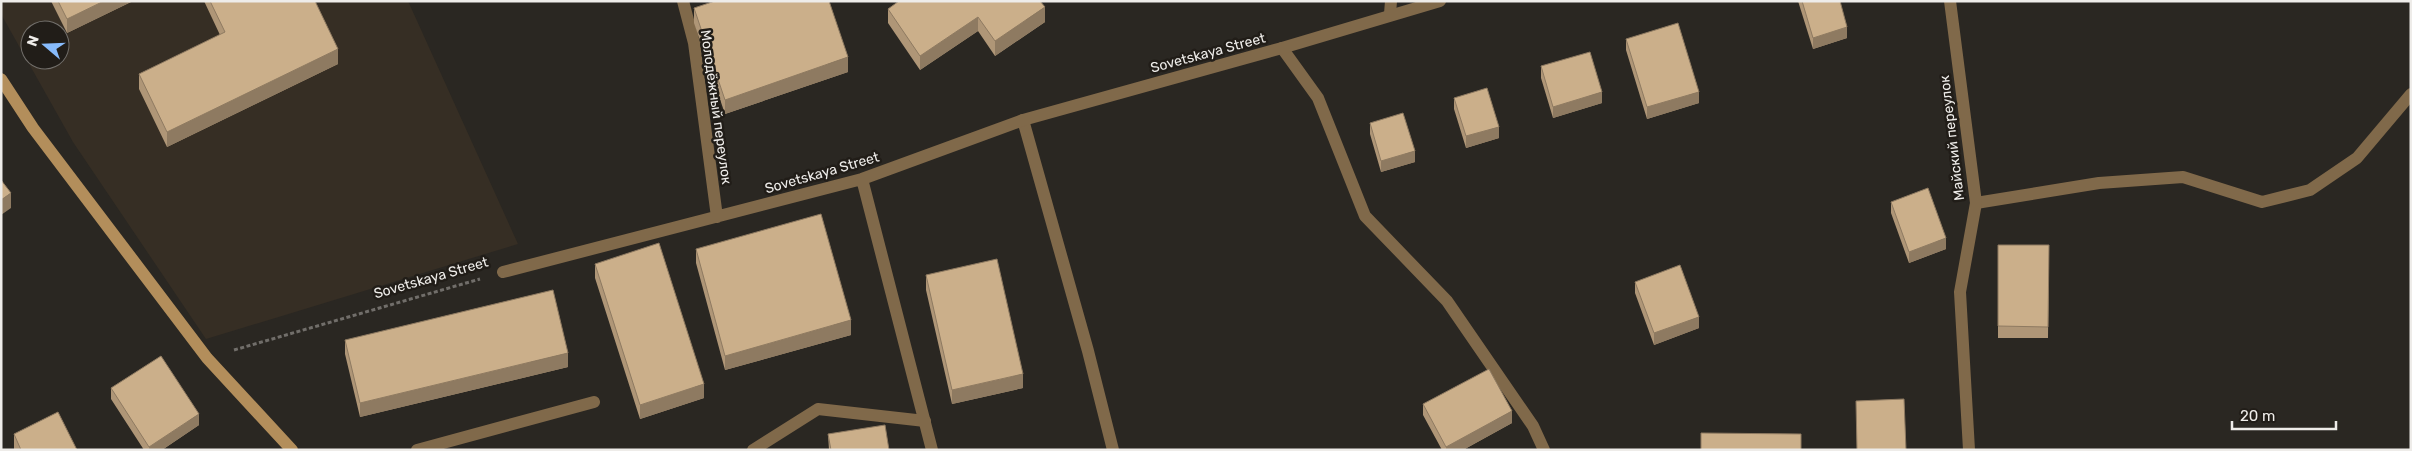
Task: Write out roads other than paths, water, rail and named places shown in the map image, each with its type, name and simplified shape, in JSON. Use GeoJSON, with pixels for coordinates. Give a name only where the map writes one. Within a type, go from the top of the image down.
{"type":"FeatureCollection","features":[{"type":"Feature","properties":{"kind":"street","name":"Молодёжный переулок"},"geometry":{"type":"LineString","coordinates":[[683,1],[694,43],[717,217]]}},
{"type":"Feature","properties":{"kind":"street"},"geometry":{"type":"LineString","coordinates":[[1390,14],[1391,1]]}},
{"type":"Feature","properties":{"kind":"street","name":"Sovetskaya Street"},"geometry":{"type":"LineString","coordinates":[[503,272],[862,180],[1023,120],[1282,48],[1390,14],[1440,1]]}},
{"type":"Feature","properties":{"kind":"street","name":"Майский переулок"},"geometry":{"type":"LineString","coordinates":[[1950,1],[1976,203],[1960,292],[1968,450]]}},
{"type":"Feature","properties":{"kind":"street"},"geometry":{"type":"LineString","coordinates":[[1282,48],[1318,98],[1365,216],[1447,301],[1533,426],[1544,450]]}},
{"type":"Feature","properties":{"kind":"street"},"geometry":{"type":"LineString","coordinates":[[1,79],[34,128],[207,358],[292,450]]}},
{"type":"Feature","properties":{"kind":"street"},"geometry":{"type":"LineString","coordinates":[[1976,203],[2099,183],[2183,177],[2262,202],[2310,190],[2357,158],[2411,94]]}},
{"type":"Feature","properties":{"kind":"street"},"geometry":{"type":"LineString","coordinates":[[1023,120],[1088,351],[1112,450]]}},
{"type":"Feature","properties":{"kind":"street"},"geometry":{"type":"LineString","coordinates":[[862,180],[932,450]]}},
{"type":"Feature","properties":{"kind":"street"},"geometry":{"type":"LineString","coordinates":[[417,450],[594,402]]}},
{"type":"Feature","properties":{"kind":"street"},"geometry":{"type":"LineString","coordinates":[[753,450],[818,409],[925,421]]}}]}
